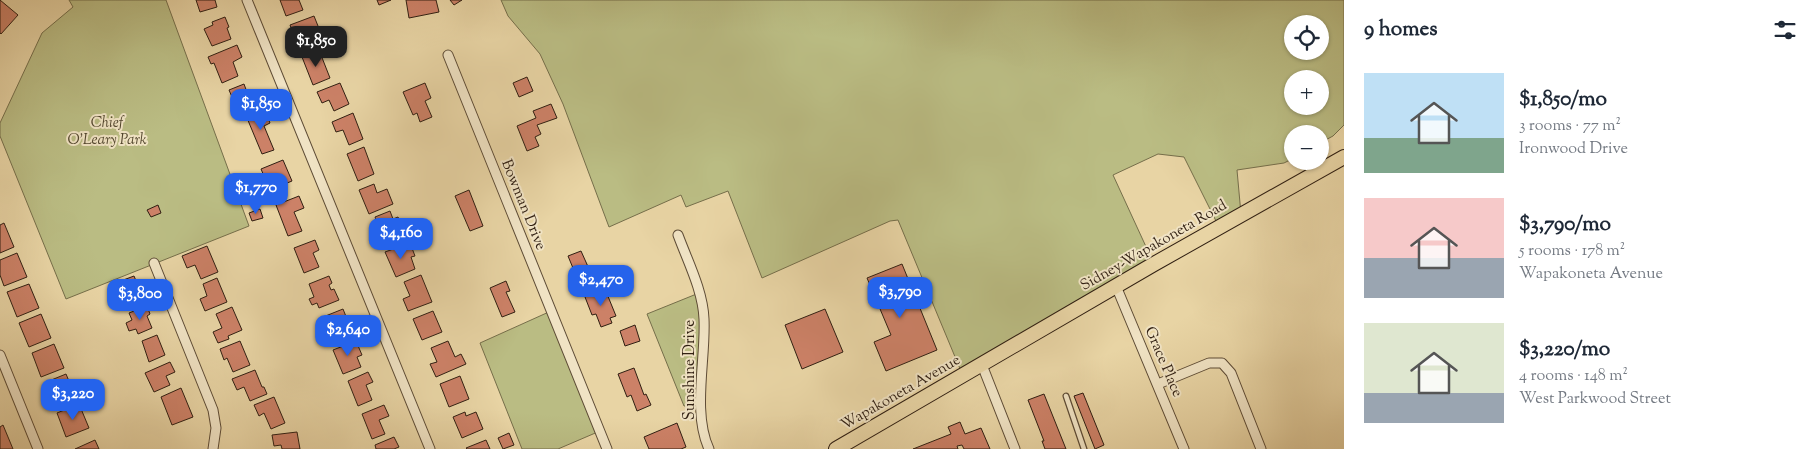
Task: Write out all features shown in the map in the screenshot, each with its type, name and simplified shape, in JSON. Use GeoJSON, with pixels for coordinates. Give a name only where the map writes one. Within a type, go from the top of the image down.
{"type":"FeatureCollection","features":[{"type":"Feature","properties":{"kind":"main road","name":"Sidney-Wapakoneta Road"},"geometry":{"type":"LineString","coordinates":[[982,365],[1116,286],[1344,157]]}},
{"type":"Feature","properties":{"kind":"main road","name":"Wapakoneta Avenue"},"geometry":{"type":"LineString","coordinates":[[836,449],[982,365]]}},
{"type":"Feature","properties":{"kind":"street"},"geometry":{"type":"LineString","coordinates":[[247,0],[430,449]]}},
{"type":"Feature","properties":{"kind":"street","name":"Bowman Drive"},"geometry":{"type":"LineString","coordinates":[[448,55],[607,449]]}},
{"type":"Feature","properties":{"kind":"street","name":"Sunshine Drive"},"geometry":{"type":"LineString","coordinates":[[678,235],[703,305],[701,405],[704,439],[709,449]]}},
{"type":"Feature","properties":{"kind":"street"},"geometry":{"type":"LineString","coordinates":[[154,263],[213,410],[216,428],[213,449]]}},
{"type":"Feature","properties":{"kind":"street","name":"Grace Place"},"geometry":{"type":"LineString","coordinates":[[1116,286],[1184,449]]}},
{"type":"Feature","properties":{"kind":"street"},"geometry":{"type":"LineString","coordinates":[[0,354],[38,449]]}},
{"type":"Feature","properties":{"kind":"street"},"geometry":{"type":"LineString","coordinates":[[1158,384],[1209,362],[1222,364],[1231,373],[1261,449]]}},
{"type":"Feature","properties":{"kind":"street"},"geometry":{"type":"LineString","coordinates":[[982,365],[1015,449]]}},
{"type":"Feature","properties":{"kind":"lane"},"geometry":{"type":"LineString","coordinates":[[1066,396],[1084,449]]}},
{"type":"Feature","properties":{"kind":"green space","name":"Chief O'Leary Park"},"geometry":{"type":"Polygon","coordinates":[[[69,0],[166,0],[249,226],[66,299],[0,136],[0,123],[42,33],[73,7],[69,0]]]}},
{"type":"Feature","properties":{"kind":"green space"},"geometry":{"type":"Polygon","coordinates":[[[501,0],[1344,0],[1344,125],[1329,138],[1329,125],[1284,125],[1284,163],[1237,170],[1241,214],[1219,227],[1184,157],[1158,154],[1113,175],[1154,264],[963,376],[898,220],[890,221],[762,278],[728,191],[686,207],[681,195],[609,227],[563,104],[540,54],[508,16],[501,0]]]}},
{"type":"Feature","properties":{"kind":"green space"},"geometry":{"type":"Polygon","coordinates":[[[699,293],[703,305],[701,405],[684,406],[647,314],[699,293]]]}},
{"type":"Feature","properties":{"kind":"green space"},"geometry":{"type":"Polygon","coordinates":[[[551,311],[600,431],[558,449],[522,449],[480,343],[551,311]]]}},
{"type":"Feature","properties":{"kind":"building"},"geometry":{"type":"Polygon","coordinates":[[[0,0],[18,15],[1,34],[0,33],[0,0]]]}},
{"type":"Feature","properties":{"kind":"building"},"geometry":{"type":"Polygon","coordinates":[[[196,0],[215,0],[217,7],[200,12],[196,0]]]}},
{"type":"Feature","properties":{"kind":"building"},"geometry":{"type":"Polygon","coordinates":[[[280,0],[299,0],[303,10],[286,16],[280,0]]]}},
{"type":"Feature","properties":{"kind":"building"},"geometry":{"type":"Polygon","coordinates":[[[377,0],[391,0],[379,5],[377,0]]]}},
{"type":"Feature","properties":{"kind":"building"},"geometry":{"type":"Polygon","coordinates":[[[406,0],[436,0],[439,12],[409,18],[406,0]]]}},
{"type":"Feature","properties":{"kind":"building"},"geometry":{"type":"Polygon","coordinates":[[[450,0],[462,0],[454,5],[450,0]]]}},
{"type":"Feature","properties":{"kind":"building"},"geometry":{"type":"Polygon","coordinates":[[[314,16],[320,31],[316,32],[320,43],[306,49],[300,34],[294,36],[290,25],[314,16]]]}},
{"type":"Feature","properties":{"kind":"building"},"geometry":{"type":"Polygon","coordinates":[[[225,17],[231,39],[212,46],[204,29],[213,25],[212,22],[225,17]]]}},
{"type":"Feature","properties":{"kind":"building"},"geometry":{"type":"Polygon","coordinates":[[[237,45],[242,57],[233,62],[238,76],[222,83],[214,63],[211,64],[208,57],[237,45]]]}},
{"type":"Feature","properties":{"kind":"building"},"geometry":{"type":"Polygon","coordinates":[[[319,50],[330,78],[313,85],[302,57],[319,50]]]}},
{"type":"Feature","properties":{"kind":"building"},"geometry":{"type":"Polygon","coordinates":[[[527,77],[533,91],[519,97],[513,83],[527,77]]]}},
{"type":"Feature","properties":{"kind":"building"},"geometry":{"type":"Polygon","coordinates":[[[340,83],[349,104],[334,111],[329,100],[322,103],[317,92],[340,83]]]}},
{"type":"Feature","properties":{"kind":"building"},"geometry":{"type":"Polygon","coordinates":[[[425,83],[431,98],[425,101],[432,117],[420,122],[417,113],[413,115],[403,92],[425,83]]]}},
{"type":"Feature","properties":{"kind":"building"},"geometry":{"type":"Polygon","coordinates":[[[244,84],[248,95],[256,91],[261,102],[238,111],[229,90],[244,84]]]}},
{"type":"Feature","properties":{"kind":"building"},"geometry":{"type":"Polygon","coordinates":[[[551,104],[557,118],[537,125],[541,134],[535,137],[539,146],[527,151],[517,126],[536,118],[533,111],[551,104]]]}},
{"type":"Feature","properties":{"kind":"building"},"geometry":{"type":"Polygon","coordinates":[[[265,111],[270,123],[264,126],[274,150],[262,154],[247,118],[265,111]]]}},
{"type":"Feature","properties":{"kind":"building"},"geometry":{"type":"Polygon","coordinates":[[[353,113],[363,139],[349,145],[343,130],[336,132],[332,122],[353,113]]]}},
{"type":"Feature","properties":{"kind":"building"},"geometry":{"type":"Polygon","coordinates":[[[364,147],[374,174],[358,181],[347,154],[364,147]]]}},
{"type":"Feature","properties":{"kind":"building"},"geometry":{"type":"Polygon","coordinates":[[[283,160],[292,181],[270,190],[261,169],[283,160]]]}},
{"type":"Feature","properties":{"kind":"building"},"geometry":{"type":"Polygon","coordinates":[[[374,184],[377,193],[387,189],[393,204],[369,214],[359,190],[374,184]]]}},
{"type":"Feature","properties":{"kind":"building"},"geometry":{"type":"Polygon","coordinates":[[[469,190],[483,226],[470,231],[455,196],[469,190]]]}},
{"type":"Feature","properties":{"kind":"building"},"geometry":{"type":"Polygon","coordinates":[[[299,196],[304,208],[294,212],[302,231],[288,236],[276,205],[299,196]]]}},
{"type":"Feature","properties":{"kind":"building"},"geometry":{"type":"Polygon","coordinates":[[[158,205],[161,213],[151,217],[147,210],[158,205]]]}},
{"type":"Feature","properties":{"kind":"building"},"geometry":{"type":"Polygon","coordinates":[[[260,209],[263,218],[252,221],[249,213],[260,209]]]}},
{"type":"Feature","properties":{"kind":"building"},"geometry":{"type":"Polygon","coordinates":[[[390,211],[393,219],[398,217],[402,226],[397,229],[401,238],[383,246],[378,234],[381,233],[375,217],[390,211]]]}},
{"type":"Feature","properties":{"kind":"building"},"geometry":{"type":"Polygon","coordinates":[[[4,223],[14,247],[0,253],[0,225],[4,223]]]}},
{"type":"Feature","properties":{"kind":"building"},"geometry":{"type":"Polygon","coordinates":[[[315,240],[319,250],[313,253],[319,267],[304,273],[294,248],[315,240]]]}},
{"type":"Feature","properties":{"kind":"building"},"geometry":{"type":"Polygon","coordinates":[[[410,243],[415,256],[411,257],[415,269],[396,277],[385,252],[410,243]]]}},
{"type":"Feature","properties":{"kind":"building"},"geometry":{"type":"Polygon","coordinates":[[[207,246],[218,272],[201,279],[195,265],[187,268],[182,256],[207,246]]]}},
{"type":"Feature","properties":{"kind":"building"},"geometry":{"type":"Polygon","coordinates":[[[581,251],[594,280],[580,285],[568,256],[581,251]]]}},
{"type":"Feature","properties":{"kind":"building"},"geometry":{"type":"Polygon","coordinates":[[[17,253],[27,277],[4,286],[0,275],[0,260],[17,253]]]}},
{"type":"Feature","properties":{"kind":"building"},"geometry":{"type":"Polygon","coordinates":[[[902,264],[937,350],[886,371],[874,342],[891,335],[867,278],[902,264]]]}},
{"type":"Feature","properties":{"kind":"building"},"geometry":{"type":"Polygon","coordinates":[[[421,275],[432,302],[408,311],[403,299],[410,296],[404,282],[421,275]]]}},
{"type":"Feature","properties":{"kind":"building"},"geometry":{"type":"Polygon","coordinates":[[[134,276],[144,300],[128,307],[118,282],[134,276]]]}},
{"type":"Feature","properties":{"kind":"building"},"geometry":{"type":"Polygon","coordinates":[[[329,276],[332,283],[329,285],[331,290],[334,289],[339,300],[319,308],[317,303],[312,305],[309,299],[314,297],[309,284],[329,276]]]}},
{"type":"Feature","properties":{"kind":"building"},"geometry":{"type":"Polygon","coordinates":[[[217,278],[227,302],[205,311],[200,299],[207,296],[203,284],[217,278]]]}},
{"type":"Feature","properties":{"kind":"building"},"geometry":{"type":"Polygon","coordinates":[[[506,281],[510,291],[506,292],[515,312],[502,317],[490,288],[506,281]]]}},
{"type":"Feature","properties":{"kind":"building"},"geometry":{"type":"Polygon","coordinates":[[[29,284],[39,308],[17,317],[7,292],[29,284]]]}},
{"type":"Feature","properties":{"kind":"building"},"geometry":{"type":"Polygon","coordinates":[[[605,289],[616,316],[610,318],[612,323],[601,327],[596,314],[592,315],[585,297],[605,289]]]}},
{"type":"Feature","properties":{"kind":"building"},"geometry":{"type":"Polygon","coordinates":[[[147,306],[150,314],[147,316],[152,328],[138,334],[136,329],[129,331],[126,323],[132,320],[129,313],[147,306]]]}},
{"type":"Feature","properties":{"kind":"building"},"geometry":{"type":"Polygon","coordinates":[[[232,307],[242,330],[228,336],[229,339],[218,343],[213,332],[222,328],[216,314],[232,307]]]}},
{"type":"Feature","properties":{"kind":"building"},"geometry":{"type":"Polygon","coordinates":[[[343,309],[347,319],[341,321],[347,336],[332,341],[323,317],[343,309]]]}},
{"type":"Feature","properties":{"kind":"building"},"geometry":{"type":"Polygon","coordinates":[[[825,309],[843,352],[802,369],[785,325],[825,309]]]}},
{"type":"Feature","properties":{"kind":"building"},"geometry":{"type":"Polygon","coordinates":[[[433,311],[442,332],[422,340],[413,319],[433,311]]]}},
{"type":"Feature","properties":{"kind":"building"},"geometry":{"type":"Polygon","coordinates":[[[41,314],[51,338],[29,347],[19,323],[41,314]]]}},
{"type":"Feature","properties":{"kind":"building"},"geometry":{"type":"Polygon","coordinates":[[[635,325],[640,341],[625,346],[620,331],[635,325]]]}},
{"type":"Feature","properties":{"kind":"building"},"geometry":{"type":"Polygon","coordinates":[[[157,335],[165,355],[149,362],[142,341],[157,335]]]}},
{"type":"Feature","properties":{"kind":"building"},"geometry":{"type":"Polygon","coordinates":[[[240,341],[250,365],[233,372],[227,358],[224,360],[220,349],[240,341]]]}},
{"type":"Feature","properties":{"kind":"building"},"geometry":{"type":"Polygon","coordinates":[[[356,341],[362,355],[357,357],[361,367],[343,374],[333,350],[356,341]]]}},
{"type":"Feature","properties":{"kind":"building"},"geometry":{"type":"Polygon","coordinates":[[[448,341],[455,357],[461,354],[466,364],[436,377],[430,364],[437,362],[431,348],[448,341]]]}},
{"type":"Feature","properties":{"kind":"building"},"geometry":{"type":"Polygon","coordinates":[[[54,344],[64,368],[41,377],[32,353],[54,344]]]}},
{"type":"Feature","properties":{"kind":"building"},"geometry":{"type":"Polygon","coordinates":[[[170,362],[175,372],[166,376],[170,385],[154,392],[145,373],[170,362]]]}},
{"type":"Feature","properties":{"kind":"building"},"geometry":{"type":"Polygon","coordinates":[[[634,368],[644,395],[646,394],[651,405],[637,411],[631,395],[627,397],[618,374],[634,368]]]}},
{"type":"Feature","properties":{"kind":"building"},"geometry":{"type":"Polygon","coordinates":[[[255,370],[267,394],[250,401],[244,387],[237,390],[232,379],[255,370]]]}},
{"type":"Feature","properties":{"kind":"building"},"geometry":{"type":"Polygon","coordinates":[[[368,372],[373,382],[366,385],[372,400],[358,406],[348,381],[368,372]]]}},
{"type":"Feature","properties":{"kind":"building"},"geometry":{"type":"Polygon","coordinates":[[[66,374],[76,398],[54,407],[44,383],[66,374]]]}},
{"type":"Feature","properties":{"kind":"building"},"geometry":{"type":"Polygon","coordinates":[[[460,376],[469,399],[449,407],[440,384],[460,376]]]}},
{"type":"Feature","properties":{"kind":"building"},"geometry":{"type":"Polygon","coordinates":[[[181,388],[193,417],[172,425],[161,397],[181,388]]]}},
{"type":"Feature","properties":{"kind":"building"},"geometry":{"type":"Polygon","coordinates":[[[1083,393],[1104,445],[1095,449],[1074,396],[1083,393]]]}},
{"type":"Feature","properties":{"kind":"building"},"geometry":{"type":"Polygon","coordinates":[[[1044,394],[1066,449],[1045,449],[1042,441],[1044,441],[1028,400],[1044,394]]]}},
{"type":"Feature","properties":{"kind":"building"},"geometry":{"type":"Polygon","coordinates":[[[274,397],[285,423],[271,429],[264,413],[259,416],[254,405],[274,397]]]}},
{"type":"Feature","properties":{"kind":"building"},"geometry":{"type":"Polygon","coordinates":[[[79,404],[89,428],[66,437],[57,413],[79,404]]]}},
{"type":"Feature","properties":{"kind":"building"},"geometry":{"type":"Polygon","coordinates":[[[384,405],[389,416],[379,420],[385,434],[372,439],[362,414],[384,405]]]}},
{"type":"Feature","properties":{"kind":"building"},"geometry":{"type":"Polygon","coordinates":[[[465,412],[466,416],[476,412],[483,429],[462,438],[453,417],[465,412]]]}},
{"type":"Feature","properties":{"kind":"building"},"geometry":{"type":"Polygon","coordinates":[[[960,422],[965,434],[981,428],[990,449],[964,449],[962,445],[957,446],[958,449],[913,449],[951,434],[948,427],[960,422]]]}},
{"type":"Feature","properties":{"kind":"building"},"geometry":{"type":"Polygon","coordinates":[[[677,423],[686,447],[681,449],[649,449],[644,437],[677,423]]]}},
{"type":"Feature","properties":{"kind":"building"},"geometry":{"type":"Polygon","coordinates":[[[3,425],[13,449],[0,449],[0,427],[3,425]]]}},
{"type":"Feature","properties":{"kind":"building"},"geometry":{"type":"Polygon","coordinates":[[[297,432],[300,449],[282,449],[281,445],[274,446],[272,435],[297,432]]]}},
{"type":"Feature","properties":{"kind":"building"},"geometry":{"type":"Polygon","coordinates":[[[509,433],[514,445],[503,449],[498,438],[509,433]]]}},
{"type":"Feature","properties":{"kind":"building"},"geometry":{"type":"Polygon","coordinates":[[[394,437],[399,447],[394,449],[376,449],[375,445],[394,437]]]}},
{"type":"Feature","properties":{"kind":"building"},"geometry":{"type":"Polygon","coordinates":[[[95,440],[99,449],[75,449],[95,440]]]}},
{"type":"Feature","properties":{"kind":"building"},"geometry":{"type":"Polygon","coordinates":[[[486,440],[490,449],[466,448],[486,440]]]}}]}
